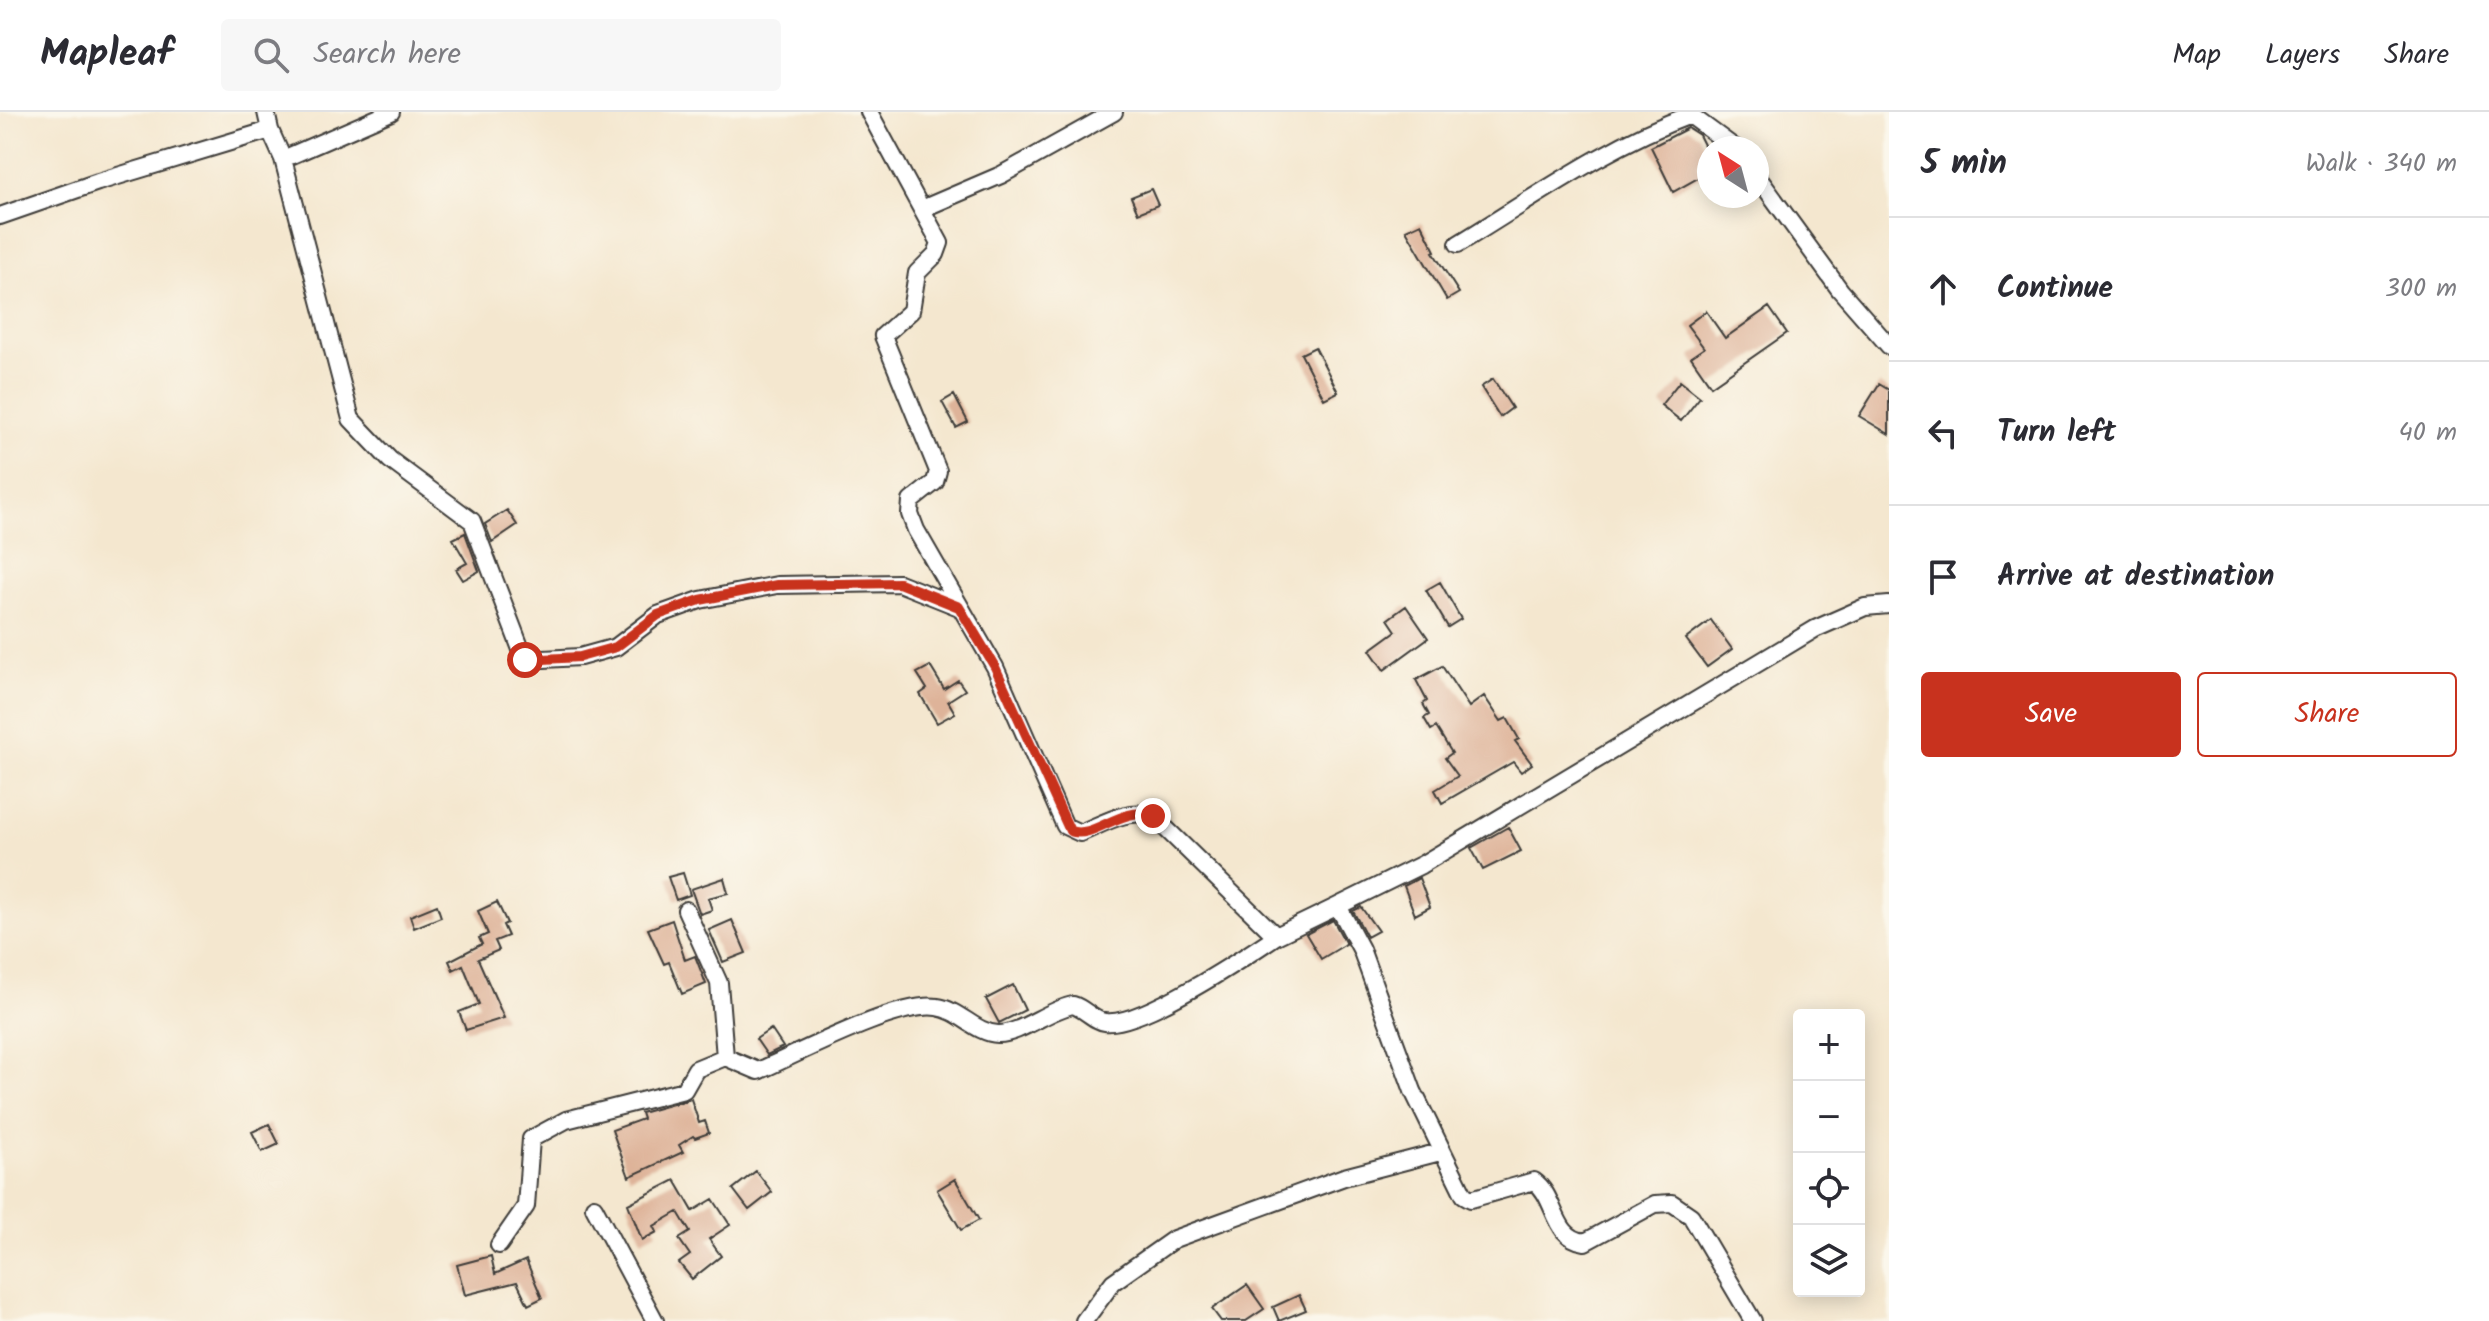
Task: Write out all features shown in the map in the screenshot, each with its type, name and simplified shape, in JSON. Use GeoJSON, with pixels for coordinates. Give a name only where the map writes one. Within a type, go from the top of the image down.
{"type":"FeatureCollection","features":[{"type":"Feature","properties":{"kind":"street"},"geometry":{"type":"LineString","coordinates":[[266,112],[283,159],[351,419],[390,460],[472,521],[525,660],[580,657],[616,647],[658,615],[700,600],[777,585],[899,583],[959,607]]}},
{"type":"Feature","properties":{"kind":"street"},"geometry":{"type":"LineString","coordinates":[[283,159],[391,112]]}},
{"type":"Feature","properties":{"kind":"street"},"geometry":{"type":"LineString","coordinates":[[869,112],[924,208],[939,248],[917,273],[911,311],[883,336],[938,471],[935,482],[911,501],[910,514],[995,667],[1070,831],[1080,833],[1125,815],[1138,813],[1153,816],[1276,936]]}},
{"type":"Feature","properties":{"kind":"street"},"geometry":{"type":"LineString","coordinates":[[924,208],[1001,175],[1114,112]]}},
{"type":"Feature","properties":{"kind":"street"},"geometry":{"type":"LineString","coordinates":[[1458,244],[1595,158],[1646,131],[1690,115],[1719,136]]}},
{"type":"Feature","properties":{"kind":"street"},"geometry":{"type":"LineString","coordinates":[[0,216],[98,182],[270,130]]}},
{"type":"Feature","properties":{"kind":"street"},"geometry":{"type":"LineString","coordinates":[[1769,192],[1840,290],[1889,346]]}},
{"type":"Feature","properties":{"kind":"street"},"geometry":{"type":"LineString","coordinates":[[499,1245],[526,1206],[531,1139],[566,1120],[684,1090],[696,1069],[725,1057],[758,1071],[887,1016],[934,1006],[951,1010],[986,1032],[1001,1035],[1073,1005],[1103,1022],[1114,1022],[1157,1007],[1199,985],[1276,936],[1421,865],[1815,629],[1865,607],[1889,605]]}},
{"type":"Feature","properties":{"kind":"street"},"geometry":{"type":"LineString","coordinates":[[1338,906],[1361,949],[1440,1152],[1458,1189],[1471,1199],[1534,1181],[1543,1190],[1562,1229],[1585,1242],[1612,1231],[1655,1204],[1678,1206],[1691,1216],[1753,1321]]}},
{"type":"Feature","properties":{"kind":"street"},"geometry":{"type":"LineString","coordinates":[[686,910],[719,983],[725,1057]]}},
{"type":"Feature","properties":{"kind":"street"},"geometry":{"type":"LineString","coordinates":[[1084,1321],[1113,1282],[1174,1239],[1344,1177],[1440,1152]]}},
{"type":"Feature","properties":{"kind":"street"},"geometry":{"type":"LineString","coordinates":[[594,1207],[655,1321]]}},
{"type":"Feature","properties":{"kind":"building"},"geometry":{"type":"Polygon","coordinates":[[[1688,128],[1699,135],[1697,178],[1673,192],[1651,147],[1688,128]]]}},
{"type":"Feature","properties":{"kind":"building"},"geometry":{"type":"Polygon","coordinates":[[[1151,189],[1158,205],[1138,213],[1131,197],[1151,189]]]}},
{"type":"Feature","properties":{"kind":"building"},"geometry":{"type":"Polygon","coordinates":[[[1421,223],[1433,252],[1459,293],[1447,300],[1406,230],[1421,223]]]}},
{"type":"Feature","properties":{"kind":"building"},"geometry":{"type":"Polygon","coordinates":[[[1769,307],[1787,333],[1711,386],[1691,357],[1704,348],[1687,325],[1706,311],[1725,338],[1769,307]]]}},
{"type":"Feature","properties":{"kind":"building"},"geometry":{"type":"Polygon","coordinates":[[[1315,347],[1338,392],[1324,399],[1301,354],[1315,347]]]}},
{"type":"Feature","properties":{"kind":"building"},"geometry":{"type":"Polygon","coordinates":[[[1493,379],[1512,408],[1500,417],[1481,387],[1493,379]]]}},
{"type":"Feature","properties":{"kind":"building"},"geometry":{"type":"Polygon","coordinates":[[[1680,381],[1700,397],[1681,421],[1661,405],[1680,381]]]}},
{"type":"Feature","properties":{"kind":"building"},"geometry":{"type":"Polygon","coordinates":[[[1879,384],[1889,390],[1889,434],[1859,416],[1879,384]]]}},
{"type":"Feature","properties":{"kind":"building"},"geometry":{"type":"Polygon","coordinates":[[[954,395],[968,422],[956,428],[942,402],[954,395]]]}},
{"type":"Feature","properties":{"kind":"building"},"geometry":{"type":"Polygon","coordinates":[[[507,510],[517,525],[492,542],[485,524],[507,510]]]}},
{"type":"Feature","properties":{"kind":"building"},"geometry":{"type":"Polygon","coordinates":[[[465,533],[479,571],[463,580],[456,569],[467,563],[453,539],[465,533]]]}},
{"type":"Feature","properties":{"kind":"building"},"geometry":{"type":"Polygon","coordinates":[[[1440,582],[1461,619],[1448,627],[1426,590],[1440,582]]]}},
{"type":"Feature","properties":{"kind":"building"},"geometry":{"type":"Polygon","coordinates":[[[1406,606],[1428,638],[1384,670],[1370,650],[1396,631],[1388,619],[1406,606]]]}},
{"type":"Feature","properties":{"kind":"building"},"geometry":{"type":"Polygon","coordinates":[[[1711,620],[1732,649],[1707,667],[1686,639],[1711,620]]]}},
{"type":"Feature","properties":{"kind":"building"},"geometry":{"type":"Polygon","coordinates":[[[930,666],[944,689],[958,680],[965,690],[948,701],[955,713],[937,723],[920,694],[927,689],[917,673],[930,666]]]}},
{"type":"Feature","properties":{"kind":"building"},"geometry":{"type":"Polygon","coordinates":[[[1442,666],[1469,707],[1484,696],[1501,721],[1507,718],[1519,739],[1515,741],[1532,764],[1521,772],[1513,762],[1442,803],[1435,790],[1458,776],[1445,758],[1452,753],[1436,727],[1431,730],[1424,718],[1429,715],[1423,704],[1427,701],[1416,680],[1442,666]]]}},
{"type":"Feature","properties":{"kind":"building"},"geometry":{"type":"Polygon","coordinates":[[[1508,827],[1521,851],[1483,870],[1471,848],[1508,827]]]}},
{"type":"Feature","properties":{"kind":"building"},"geometry":{"type":"Polygon","coordinates":[[[683,873],[690,895],[676,900],[668,877],[683,873]]]}},
{"type":"Feature","properties":{"kind":"building"},"geometry":{"type":"Polygon","coordinates":[[[724,878],[728,893],[708,898],[712,910],[700,914],[691,889],[724,878]]]}},
{"type":"Feature","properties":{"kind":"building"},"geometry":{"type":"Polygon","coordinates":[[[1419,878],[1430,907],[1415,915],[1404,886],[1419,878]]]}},
{"type":"Feature","properties":{"kind":"building"},"geometry":{"type":"Polygon","coordinates":[[[497,902],[507,923],[503,925],[508,936],[495,941],[499,950],[478,959],[504,1018],[466,1030],[459,1012],[479,1004],[463,965],[453,970],[449,961],[482,944],[479,938],[488,934],[478,911],[497,902]]]}},
{"type":"Feature","properties":{"kind":"building"},"geometry":{"type":"Polygon","coordinates":[[[437,905],[441,917],[414,928],[410,916],[437,905]]]}},
{"type":"Feature","properties":{"kind":"building"},"geometry":{"type":"Polygon","coordinates":[[[1361,907],[1378,931],[1367,937],[1353,911],[1361,907]]]}},
{"type":"Feature","properties":{"kind":"building"},"geometry":{"type":"Polygon","coordinates":[[[672,920],[685,960],[695,956],[706,984],[682,994],[669,962],[664,964],[648,929],[672,920]]]}},
{"type":"Feature","properties":{"kind":"building"},"geometry":{"type":"Polygon","coordinates":[[[732,920],[746,953],[723,962],[709,930],[732,920]]]}},
{"type":"Feature","properties":{"kind":"building"},"geometry":{"type":"Polygon","coordinates":[[[1333,920],[1346,944],[1321,959],[1306,934],[1333,920]]]}},
{"type":"Feature","properties":{"kind":"building"},"geometry":{"type":"Polygon","coordinates":[[[1013,985],[1025,1010],[999,1023],[986,999],[1013,985]]]}},
{"type":"Feature","properties":{"kind":"building"},"geometry":{"type":"Polygon","coordinates":[[[771,1029],[783,1047],[767,1055],[756,1039],[771,1029]]]}},
{"type":"Feature","properties":{"kind":"building"},"geometry":{"type":"Polygon","coordinates":[[[691,1099],[699,1123],[705,1121],[709,1133],[693,1136],[679,1145],[683,1152],[629,1177],[612,1130],[643,1119],[641,1113],[691,1099]]]}},
{"type":"Feature","properties":{"kind":"building"},"geometry":{"type":"Polygon","coordinates":[[[269,1124],[279,1144],[262,1152],[252,1132],[269,1124]]]}},
{"type":"Feature","properties":{"kind":"building"},"geometry":{"type":"Polygon","coordinates":[[[756,1171],[772,1192],[749,1210],[733,1189],[756,1171]]]}},
{"type":"Feature","properties":{"kind":"building"},"geometry":{"type":"Polygon","coordinates":[[[955,1179],[979,1220],[961,1230],[937,1190],[955,1179]]]}},
{"type":"Feature","properties":{"kind":"building"},"geometry":{"type":"Polygon","coordinates":[[[675,1180],[693,1211],[713,1199],[730,1225],[709,1239],[721,1256],[692,1279],[679,1263],[690,1255],[679,1239],[690,1232],[678,1212],[654,1226],[657,1232],[642,1240],[628,1204],[675,1180]]]}},
{"type":"Feature","properties":{"kind":"building"},"geometry":{"type":"Polygon","coordinates":[[[491,1256],[495,1274],[526,1260],[542,1298],[528,1305],[517,1282],[465,1295],[457,1265],[491,1256]]]}},
{"type":"Feature","properties":{"kind":"building"},"geometry":{"type":"Polygon","coordinates":[[[1247,1285],[1264,1309],[1246,1321],[1221,1321],[1212,1309],[1247,1285]]]}},
{"type":"Feature","properties":{"kind":"building"},"geometry":{"type":"Polygon","coordinates":[[[1299,1295],[1306,1310],[1279,1321],[1273,1307],[1299,1295]]]}},
{"type":"Feature","properties":{"kind":"route"},"geometry":{"type":"LineString","coordinates":[[525,660],[580,657],[616,647],[658,615],[700,600],[777,585],[899,583],[959,607],[995,667],[1065,826],[1070,831],[1080,833],[1125,815],[1145,813],[1153,816]]}}]}
